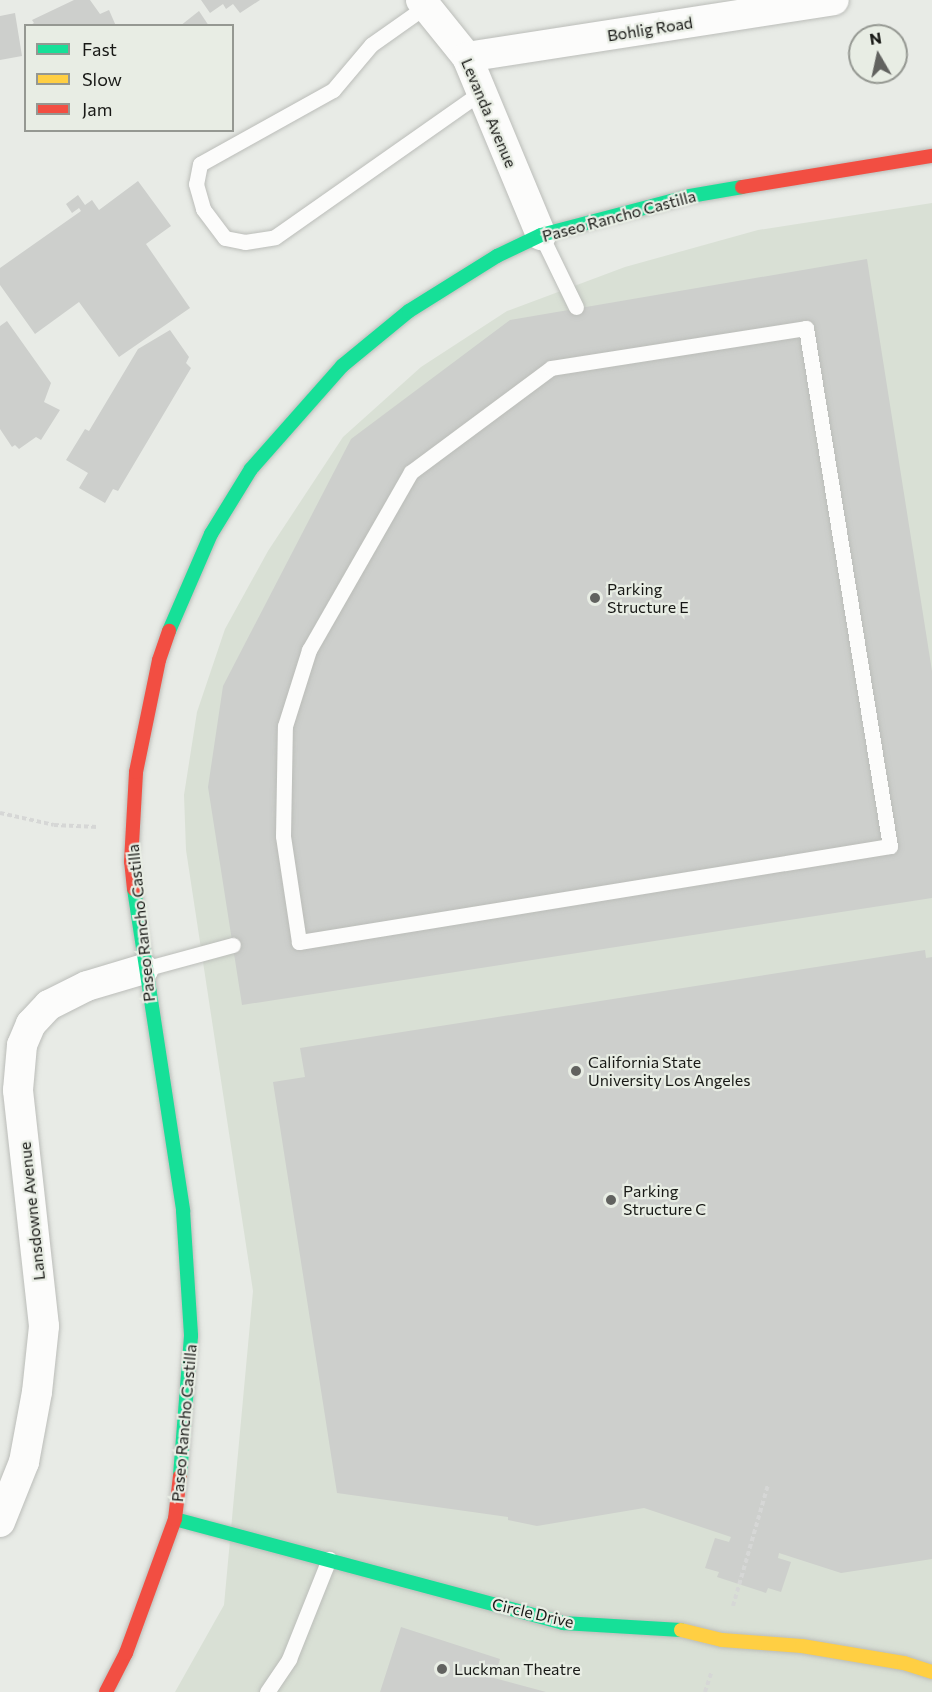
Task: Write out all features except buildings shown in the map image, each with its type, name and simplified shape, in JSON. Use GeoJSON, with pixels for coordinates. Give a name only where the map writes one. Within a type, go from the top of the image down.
{"type":"FeatureCollection","features":[{"type":"Feature","properties":{"kind":"street","name":"Bohlig Road"},"geometry":{"type":"LineString","coordinates":[[467,57],[834,0]]}},
{"type":"Feature","properties":{"kind":"street","name":"Levanda Avenue"},"geometry":{"type":"LineString","coordinates":[[423,3],[467,57],[541,235]]}},
{"type":"Feature","properties":{"kind":"street","name":"Paseo Rancho Castilla"},"geometry":{"type":"LineString","coordinates":[[106,1692],[126,1653],[175,1520],[189,1399],[191,1335],[183,1211],[144,969],[131,862],[136,772],[159,660],[179,601],[211,534],[251,469],[342,366],[401,318],[497,256],[541,235],[690,196],[932,156]]}},
{"type":"Feature","properties":{"kind":"street","name":"Lansdowne Avenue"},"geometry":{"type":"LineString","coordinates":[[0,1522],[24,1462],[37,1392],[44,1326],[18,1090],[22,1046],[31,1024],[49,1005],[87,986],[144,969]]}},
{"type":"Feature","properties":{"kind":"street","name":"Circle Drive"},"geometry":{"type":"LineString","coordinates":[[175,1520],[329,1559],[563,1623],[619,1628],[666,1626],[722,1640],[802,1646],[904,1663],[932,1672]]}},
{"type":"Feature","properties":{"kind":"lane"},"geometry":{"type":"LineString","coordinates":[[423,3],[371,45],[333,90],[200,164],[196,184],[203,209],[225,238],[245,242],[275,237],[481,92]]}},
{"type":"Feature","properties":{"kind":"lane"},"geometry":{"type":"LineString","coordinates":[[541,235],[576,307]]}},
{"type":"Feature","properties":{"kind":"lane"},"geometry":{"type":"LineString","coordinates":[[806,328],[890,846],[299,942],[284,836],[285,726],[309,650],[411,472],[551,368],[806,328]]}},
{"type":"Feature","properties":{"kind":"lane"},"geometry":{"type":"LineString","coordinates":[[144,969],[233,945]]}},
{"type":"Feature","properties":{"kind":"lane"},"geometry":{"type":"LineString","coordinates":[[267,1692],[289,1659],[329,1559]]}},
{"type":"Feature","properties":{"kind":"path"},"geometry":{"type":"LineString","coordinates":[[0,813],[54,825],[132,828]]}},
{"type":"Feature","properties":{"kind":"path"},"geometry":{"type":"LineString","coordinates":[[722,1640],[768,1485]]}},
{"type":"Feature","properties":{"kind":"shaded area","name":"California State University Los Angeles"},"geometry":{"type":"Polygon","coordinates":[[[932,203],[932,1692],[175,1692],[224,1605],[253,1291],[186,850],[184,795],[197,712],[225,629],[268,551],[343,437],[421,367],[507,311],[625,267],[758,230],[932,203]]]}},
{"type":"Feature","properties":{"kind":"traffic: fast"},"geometry":{"type":"LineString","coordinates":[[169,631],[211,534],[251,469],[342,366],[409,311],[497,256],[541,235],[690,196],[742,187]]}},
{"type":"Feature","properties":{"kind":"traffic: fast"},"geometry":{"type":"LineString","coordinates":[[134,889],[183,1211],[191,1336],[180,1476]]}},
{"type":"Feature","properties":{"kind":"traffic: fast"},"geometry":{"type":"LineString","coordinates":[[175,1519],[563,1623],[681,1630]]}},
{"type":"Feature","properties":{"kind":"traffic: slow"},"geometry":{"type":"LineString","coordinates":[[681,1630],[722,1640],[802,1646],[904,1663],[932,1672]]}},
{"type":"Feature","properties":{"kind":"traffic: jam"},"geometry":{"type":"LineString","coordinates":[[742,187],[932,156]]}},
{"type":"Feature","properties":{"kind":"traffic: jam"},"geometry":{"type":"LineString","coordinates":[[134,889],[131,862],[136,772],[159,660],[169,631]]}},
{"type":"Feature","properties":{"kind":"traffic: jam"},"geometry":{"type":"LineString","coordinates":[[106,1692],[126,1653],[175,1519],[180,1476]]}},
{"type":"Feature","properties":{"kind":"place","name":"Parking Structure E"},"geometry":{"type":"Point","coordinates":[595,598]}},
{"type":"Feature","properties":{"kind":"place","name":"California State University Los Angeles"},"geometry":{"type":"Point","coordinates":[576,1071]}},
{"type":"Feature","properties":{"kind":"place","name":"Parking Structure C"},"geometry":{"type":"Point","coordinates":[611,1200]}},
{"type":"Feature","properties":{"kind":"place","name":"Luckman Theatre"},"geometry":{"type":"Point","coordinates":[442,1669]}}]}
